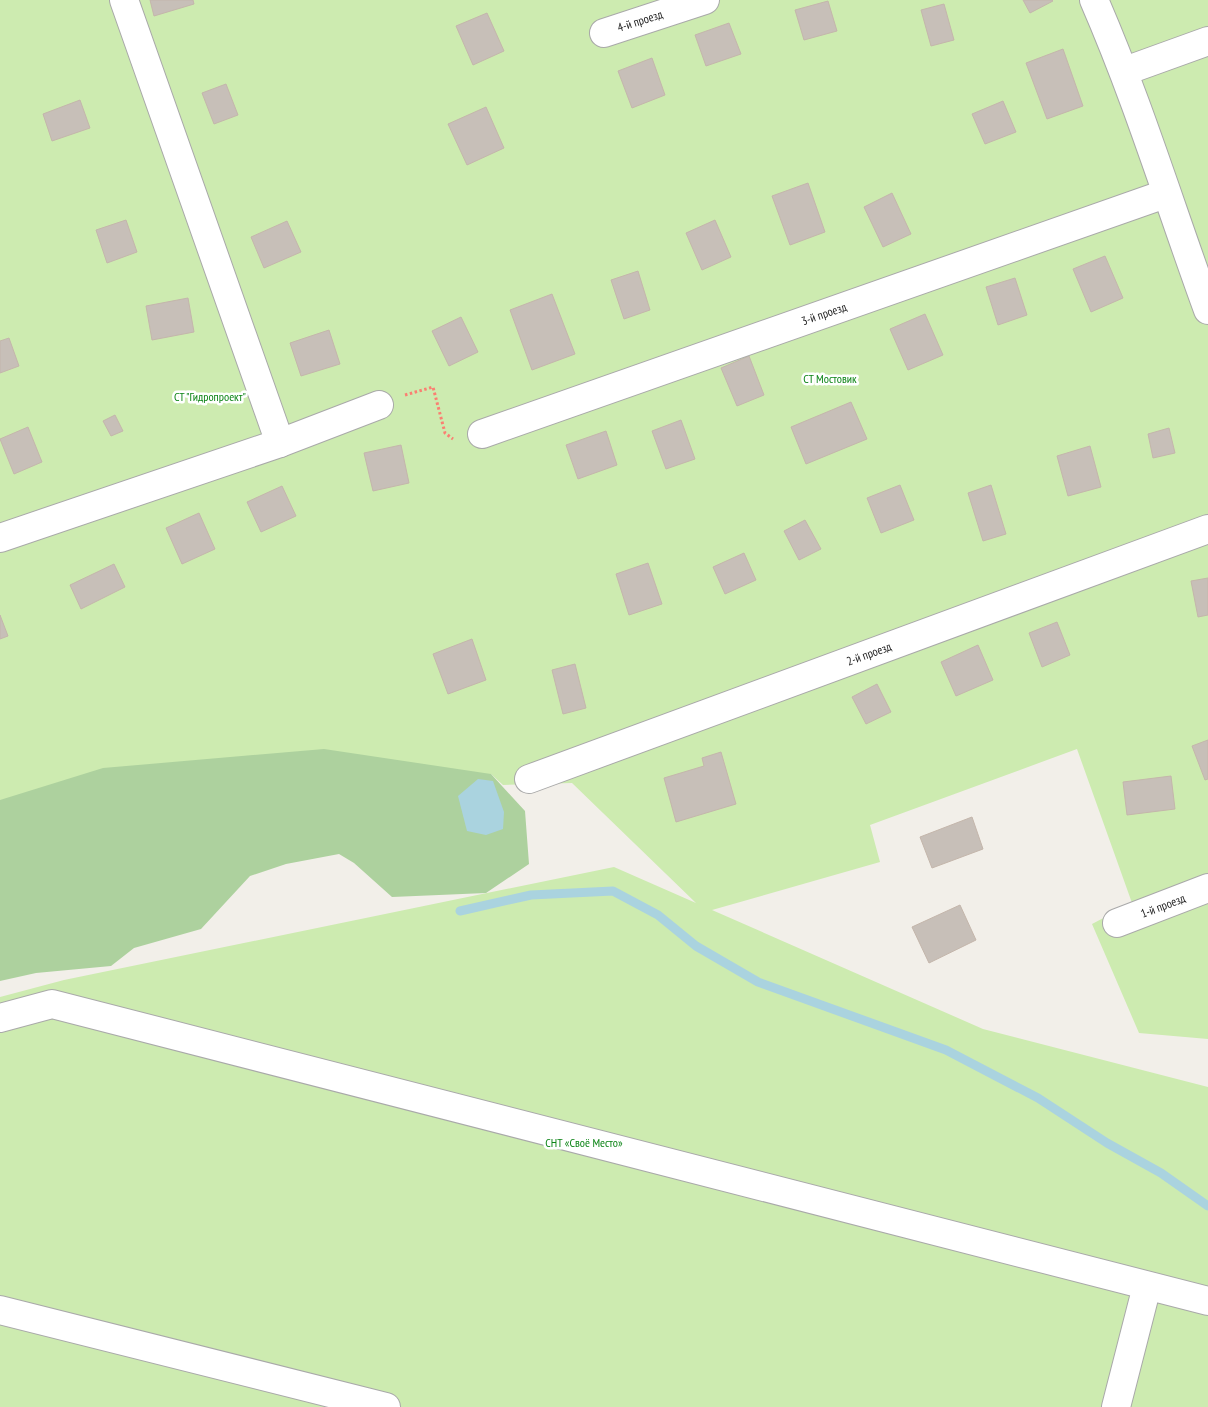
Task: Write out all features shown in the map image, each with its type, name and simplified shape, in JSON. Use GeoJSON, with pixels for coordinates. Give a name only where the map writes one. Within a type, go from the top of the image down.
{"type":"FeatureCollection","features":[{"type":"Feature","properties":{"kind":"street"},"geometry":{"type":"LineString","coordinates":[[124,0],[280,443]]}},
{"type":"Feature","properties":{"kind":"street","name":"4-й проезд"},"geometry":{"type":"LineString","coordinates":[[604,33],[705,0]]}},
{"type":"Feature","properties":{"kind":"street"},"geometry":{"type":"LineString","coordinates":[[1094,0],[1125,70],[1166,194],[1208,310]]}},
{"type":"Feature","properties":{"kind":"street"},"geometry":{"type":"LineString","coordinates":[[1125,70],[1208,41]]}},
{"type":"Feature","properties":{"kind":"street","name":"3-й проезд"},"geometry":{"type":"LineString","coordinates":[[482,434],[1166,194]]}},
{"type":"Feature","properties":{"kind":"street"},"geometry":{"type":"LineString","coordinates":[[0,538],[280,443],[378,405]]}},
{"type":"Feature","properties":{"kind":"street","name":"2-й проезд"},"geometry":{"type":"LineString","coordinates":[[529,779],[1208,529]]}},
{"type":"Feature","properties":{"kind":"street","name":"1-й проезд"},"geometry":{"type":"LineString","coordinates":[[1117,923],[1208,888]]}},
{"type":"Feature","properties":{"kind":"street"},"geometry":{"type":"LineString","coordinates":[[0,1018],[52,1004],[1208,1301]]}},
{"type":"Feature","properties":{"kind":"street"},"geometry":{"type":"LineString","coordinates":[[1116,1407],[1147,1286]]}},
{"type":"Feature","properties":{"kind":"street"},"geometry":{"type":"LineString","coordinates":[[0,1310],[386,1407]]}},
{"type":"Feature","properties":{"kind":"path"},"geometry":{"type":"LineString","coordinates":[[378,405],[433,387],[445,434],[457,441],[482,434]]}},
{"type":"Feature","properties":{"kind":"green space"},"geometry":{"type":"Polygon","coordinates":[[[0,0],[1208,0],[1208,1039],[1139,1033],[1092,924],[1132,903],[1077,749],[870,825],[880,862],[712,910],[983,1029],[1208,1087],[1208,1407],[0,1407],[0,997],[64,980],[614,867],[696,903],[572,783],[503,785],[491,774],[0,800],[0,0]]]}},
{"type":"Feature","properties":{"kind":"green space"},"geometry":{"type":"Polygon","coordinates":[[[324,749],[491,774],[525,811],[529,864],[486,893],[392,897],[354,863],[339,854],[286,864],[250,876],[201,929],[134,948],[111,966],[36,973],[0,981],[0,800],[103,768],[324,749]]]}},
{"type":"Feature","properties":{"kind":"water"},"geometry":{"type":"Polygon","coordinates":[[[478,779],[493,781],[504,812],[503,829],[486,835],[467,831],[458,796],[478,779]]]}},
{"type":"Feature","properties":{"kind":"building"},"geometry":{"type":"Polygon","coordinates":[[[150,0],[193,0],[194,4],[154,16],[150,0]]]}},
{"type":"Feature","properties":{"kind":"building"},"geometry":{"type":"Polygon","coordinates":[[[1023,0],[1052,0],[1053,1],[1030,13],[1023,0]]]}},
{"type":"Feature","properties":{"kind":"building"},"geometry":{"type":"Polygon","coordinates":[[[828,1],[837,31],[804,40],[795,10],[828,1]]]}},
{"type":"Feature","properties":{"kind":"building"},"geometry":{"type":"Polygon","coordinates":[[[944,4],[954,40],[931,46],[921,10],[944,4]]]}},
{"type":"Feature","properties":{"kind":"building"},"geometry":{"type":"Polygon","coordinates":[[[487,13],[504,51],[473,65],[456,26],[487,13]]]}},
{"type":"Feature","properties":{"kind":"building"},"geometry":{"type":"Polygon","coordinates":[[[729,23],[741,54],[706,66],[695,35],[729,23]]]}},
{"type":"Feature","properties":{"kind":"building"},"geometry":{"type":"Polygon","coordinates":[[[1063,49],[1083,106],[1047,119],[1026,63],[1063,49]]]}},
{"type":"Feature","properties":{"kind":"building"},"geometry":{"type":"Polygon","coordinates":[[[652,58],[665,95],[632,108],[618,71],[652,58]]]}},
{"type":"Feature","properties":{"kind":"building"},"geometry":{"type":"Polygon","coordinates":[[[226,84],[238,115],[214,124],[202,93],[226,84]]]}},
{"type":"Feature","properties":{"kind":"building"},"geometry":{"type":"Polygon","coordinates":[[[80,100],[90,128],[52,141],[43,114],[80,100]]]}},
{"type":"Feature","properties":{"kind":"building"},"geometry":{"type":"Polygon","coordinates":[[[1003,101],[1016,132],[985,144],[972,114],[1003,101]]]}},
{"type":"Feature","properties":{"kind":"building"},"geometry":{"type":"Polygon","coordinates":[[[486,107],[504,148],[467,165],[448,124],[486,107]]]}},
{"type":"Feature","properties":{"kind":"building"},"geometry":{"type":"Polygon","coordinates":[[[808,183],[825,232],[790,245],[772,196],[808,183]]]}},
{"type":"Feature","properties":{"kind":"building"},"geometry":{"type":"Polygon","coordinates":[[[892,193],[911,234],[883,247],[864,207],[892,193]]]}},
{"type":"Feature","properties":{"kind":"building"},"geometry":{"type":"Polygon","coordinates":[[[126,220],[137,252],[107,263],[96,230],[126,220]]]}},
{"type":"Feature","properties":{"kind":"building"},"geometry":{"type":"Polygon","coordinates":[[[715,220],[731,257],[702,270],[686,233],[715,220]]]}},
{"type":"Feature","properties":{"kind":"building"},"geometry":{"type":"Polygon","coordinates":[[[287,221],[301,252],[264,268],[251,237],[287,221]]]}},
{"type":"Feature","properties":{"kind":"building"},"geometry":{"type":"Polygon","coordinates":[[[1105,256],[1123,298],[1091,312],[1073,269],[1105,256]]]}},
{"type":"Feature","properties":{"kind":"building"},"geometry":{"type":"Polygon","coordinates":[[[638,271],[650,310],[624,319],[611,280],[638,271]]]}},
{"type":"Feature","properties":{"kind":"building"},"geometry":{"type":"Polygon","coordinates":[[[1015,278],[1027,315],[998,325],[986,287],[1015,278]]]}},
{"type":"Feature","properties":{"kind":"building"},"geometry":{"type":"Polygon","coordinates":[[[552,294],[575,354],[532,370],[510,310],[552,294]]]}},
{"type":"Feature","properties":{"kind":"building"},"geometry":{"type":"Polygon","coordinates":[[[188,298],[194,332],[152,340],[146,306],[188,298]]]}},
{"type":"Feature","properties":{"kind":"building"},"geometry":{"type":"Polygon","coordinates":[[[925,314],[943,355],[908,370],[890,329],[925,314]]]}},
{"type":"Feature","properties":{"kind":"building"},"geometry":{"type":"Polygon","coordinates":[[[461,317],[478,352],[449,366],[432,331],[461,317]]]}},
{"type":"Feature","properties":{"kind":"building"},"geometry":{"type":"Polygon","coordinates":[[[329,330],[340,364],[301,376],[290,343],[329,330]]]}},
{"type":"Feature","properties":{"kind":"building"},"geometry":{"type":"Polygon","coordinates":[[[9,338],[19,366],[0,373],[0,341],[9,338]]]}},
{"type":"Feature","properties":{"kind":"building"},"geometry":{"type":"Polygon","coordinates":[[[749,356],[764,395],[737,406],[721,368],[749,356]]]}},
{"type":"Feature","properties":{"kind":"building"},"geometry":{"type":"Polygon","coordinates":[[[851,402],[867,439],[806,464],[791,427],[851,402]]]}},
{"type":"Feature","properties":{"kind":"building"},"geometry":{"type":"Polygon","coordinates":[[[115,415],[123,431],[111,436],[103,421],[115,415]]]}},
{"type":"Feature","properties":{"kind":"building"},"geometry":{"type":"Polygon","coordinates":[[[681,420],[695,459],[666,469],[652,431],[681,420]]]}},
{"type":"Feature","properties":{"kind":"building"},"geometry":{"type":"Polygon","coordinates":[[[28,427],[42,462],[14,474],[0,439],[28,427]]]}},
{"type":"Feature","properties":{"kind":"building"},"geometry":{"type":"Polygon","coordinates":[[[1169,428],[1175,453],[1153,458],[1148,434],[1169,428]]]}},
{"type":"Feature","properties":{"kind":"building"},"geometry":{"type":"Polygon","coordinates":[[[606,431],[617,465],[578,479],[566,445],[606,431]]]}},
{"type":"Feature","properties":{"kind":"building"},"geometry":{"type":"Polygon","coordinates":[[[401,445],[409,483],[373,491],[364,453],[401,445]]]}},
{"type":"Feature","properties":{"kind":"building"},"geometry":{"type":"Polygon","coordinates":[[[1090,446],[1101,487],[1068,496],[1057,456],[1090,446]]]}},
{"type":"Feature","properties":{"kind":"building"},"geometry":{"type":"Polygon","coordinates":[[[900,485],[914,520],[881,533],[867,498],[900,485]]]}},
{"type":"Feature","properties":{"kind":"building"},"geometry":{"type":"Polygon","coordinates":[[[991,485],[1006,534],[983,541],[968,493],[991,485]]]}},
{"type":"Feature","properties":{"kind":"building"},"geometry":{"type":"Polygon","coordinates":[[[282,486],[296,516],[261,532],[247,502],[282,486]]]}},
{"type":"Feature","properties":{"kind":"building"},"geometry":{"type":"Polygon","coordinates":[[[199,513],[215,549],[182,564],[166,528],[199,513]]]}},
{"type":"Feature","properties":{"kind":"building"},"geometry":{"type":"Polygon","coordinates":[[[805,520],[821,549],[799,560],[784,531],[805,520]]]}},
{"type":"Feature","properties":{"kind":"building"},"geometry":{"type":"Polygon","coordinates":[[[744,553],[756,580],[725,594],[713,567],[744,553]]]}},
{"type":"Feature","properties":{"kind":"building"},"geometry":{"type":"Polygon","coordinates":[[[648,563],[662,604],[629,615],[616,574],[648,563]]]}},
{"type":"Feature","properties":{"kind":"building"},"geometry":{"type":"Polygon","coordinates":[[[114,564],[125,587],[81,609],[70,585],[114,564]]]}},
{"type":"Feature","properties":{"kind":"building"},"geometry":{"type":"Polygon","coordinates":[[[1208,578],[1208,615],[1198,617],[1191,581],[1208,578]]]}},
{"type":"Feature","properties":{"kind":"building"},"geometry":{"type":"Polygon","coordinates":[[[0,615],[8,636],[0,639],[0,615]]]}},
{"type":"Feature","properties":{"kind":"building"},"geometry":{"type":"Polygon","coordinates":[[[1057,622],[1070,655],[1042,667],[1029,633],[1057,622]]]}},
{"type":"Feature","properties":{"kind":"building"},"geometry":{"type":"Polygon","coordinates":[[[472,639],[486,680],[448,694],[433,654],[472,639]]]}},
{"type":"Feature","properties":{"kind":"building"},"geometry":{"type":"Polygon","coordinates":[[[978,645],[993,680],[956,696],[941,662],[978,645]]]}},
{"type":"Feature","properties":{"kind":"building"},"geometry":{"type":"Polygon","coordinates":[[[575,664],[586,708],[563,714],[552,670],[575,664]]]}},
{"type":"Feature","properties":{"kind":"building"},"geometry":{"type":"Polygon","coordinates":[[[877,684],[891,712],[866,724],[852,697],[877,684]]]}},
{"type":"Feature","properties":{"kind":"building"},"geometry":{"type":"Polygon","coordinates":[[[1208,740],[1208,779],[1205,780],[1192,746],[1208,740]]]}},
{"type":"Feature","properties":{"kind":"building"},"geometry":{"type":"Polygon","coordinates":[[[721,752],[736,804],[676,822],[664,778],[704,766],[702,758],[721,752]]]}},
{"type":"Feature","properties":{"kind":"building"},"geometry":{"type":"Polygon","coordinates":[[[1171,776],[1175,809],[1127,815],[1123,782],[1171,776]]]}},
{"type":"Feature","properties":{"kind":"building"},"geometry":{"type":"Polygon","coordinates":[[[972,817],[983,849],[932,868],[920,837],[972,817]]]}},
{"type":"Feature","properties":{"kind":"building"},"geometry":{"type":"Polygon","coordinates":[[[960,905],[976,940],[929,963],[912,927],[960,905]]]}},
{"type":"Feature","properties":{"kind":"waterway"},"geometry":{"type":"LineString","coordinates":[[460,911],[531,895],[613,891],[658,915],[696,946],[758,982],[946,1050],[1038,1098],[1107,1143],[1161,1173],[1208,1206]]}},
{"type":"Feature","properties":{"kind":"park label","name":"СТ Мостовик"},"geometry":{"type":"Point","coordinates":[830,379]}},
{"type":"Feature","properties":{"kind":"park label","name":"СТ \"Гидропроект\""},"geometry":{"type":"Point","coordinates":[210,397]}},
{"type":"Feature","properties":{"kind":"park label","name":"СНТ «Своё Место»"},"geometry":{"type":"Point","coordinates":[584,1143]}}]}
